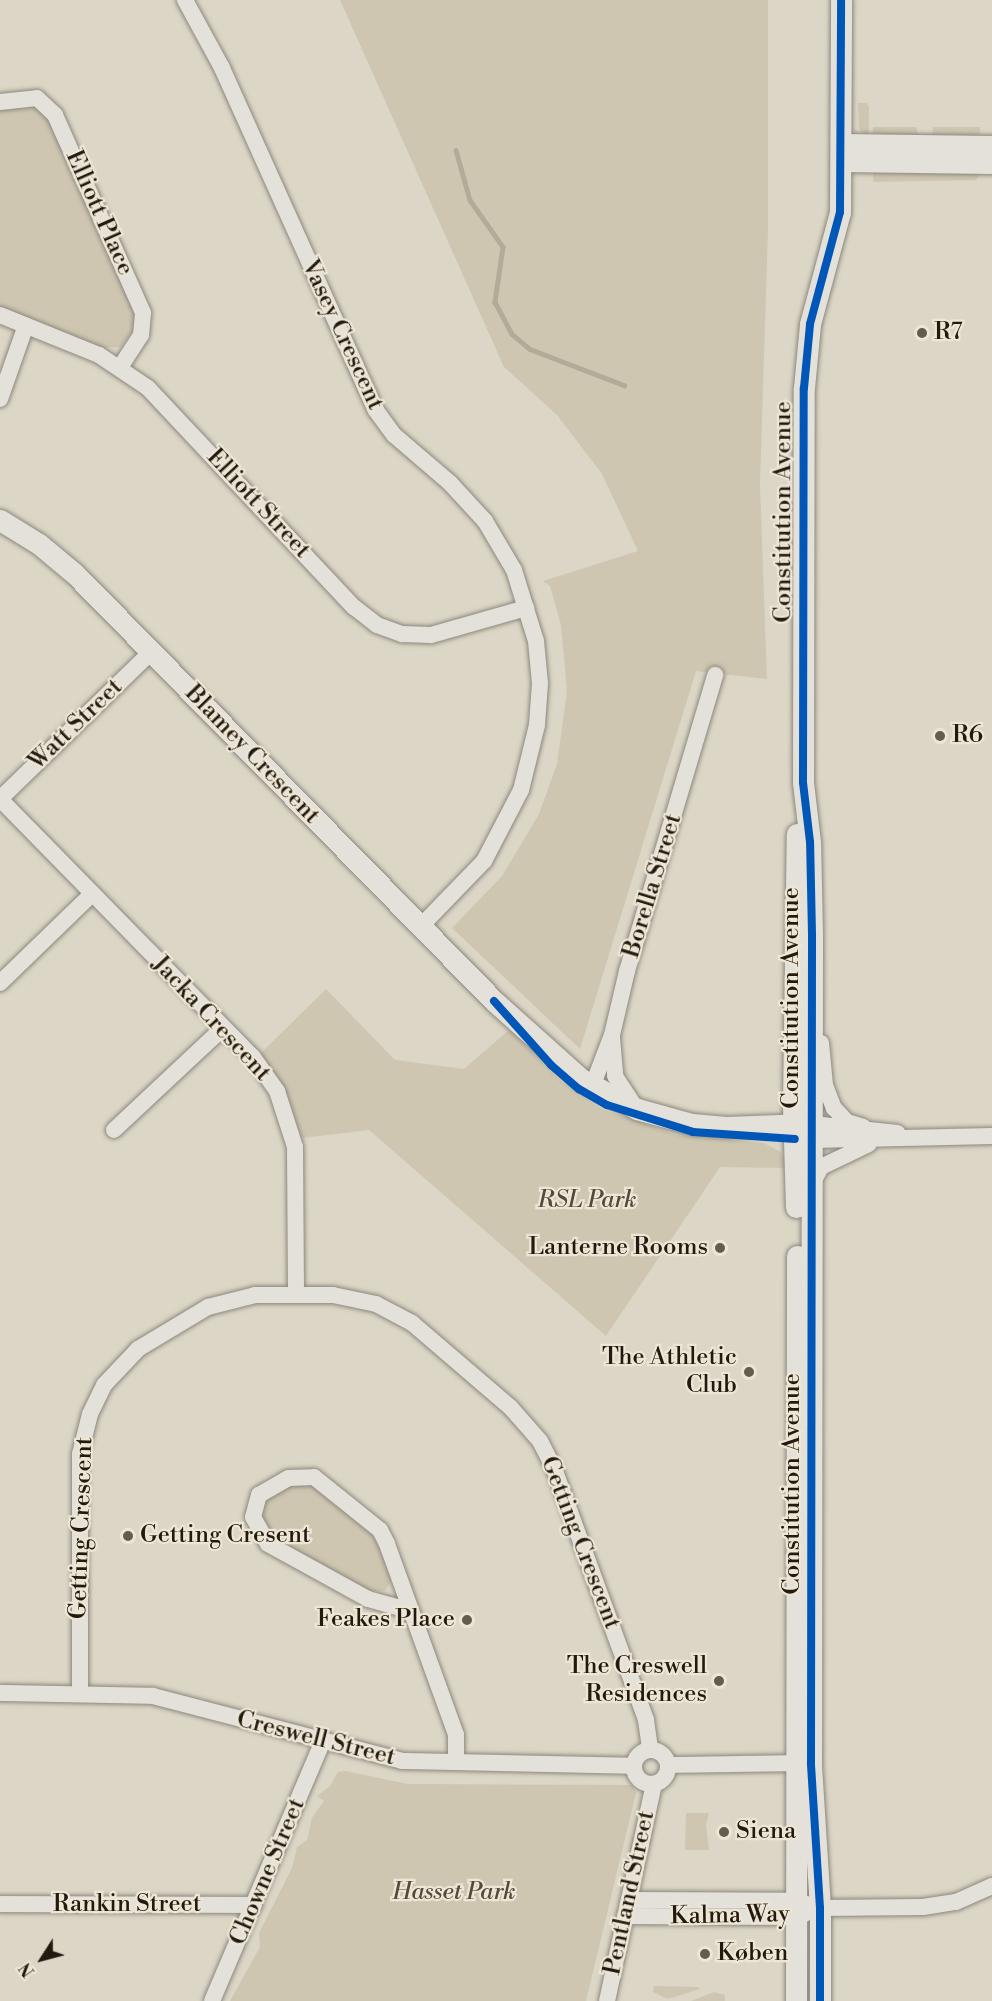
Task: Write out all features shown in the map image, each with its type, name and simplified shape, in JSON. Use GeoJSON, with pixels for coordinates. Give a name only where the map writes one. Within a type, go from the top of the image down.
{"type":"FeatureCollection","features":[{"type":"Feature","properties":{"kind":"street","name":"Vasey Crescent"},"geometry":{"type":"LineString","coordinates":[[185,0],[218,61],[375,409],[394,435],[450,483],[485,521],[514,570],[536,641],[540,690],[536,739],[524,782],[486,857],[420,927]]}},
{"type":"Feature","properties":{"kind":"street","name":"Constitution Avenue"},"geometry":{"type":"LineString","coordinates":[[820,2001],[820,1908],[812,1763],[804,1399],[803,1132],[796,839],[803,782],[805,364],[810,324],[838,229],[842,153],[841,0]]}},
{"type":"Feature","properties":{"kind":"street","name":"Elliott Place"},"geometry":{"type":"LineString","coordinates":[[0,102],[31,97],[45,102],[78,167],[144,316],[141,335],[120,367]]}},
{"type":"Feature","properties":{"kind":"street"},"geometry":{"type":"LineString","coordinates":[[925,154],[992,146]]}},
{"type":"Feature","properties":{"kind":"street"},"geometry":{"type":"LineString","coordinates":[[842,153],[925,154],[992,163]]}},
{"type":"Feature","properties":{"kind":"street","name":"Elliott Street"},"geometry":{"type":"LineString","coordinates":[[0,315],[76,344],[120,367],[158,397],[354,607],[377,625],[402,634],[431,636],[526,608]]}},
{"type":"Feature","properties":{"kind":"street"},"geometry":{"type":"LineString","coordinates":[[0,399],[26,325]]}},
{"type":"Feature","properties":{"kind":"street","name":"Blamey Crescent"},"geometry":{"type":"LineString","coordinates":[[0,520],[56,557],[152,652],[420,927],[494,1001],[590,1091],[630,1115],[682,1130],[803,1132]]}},
{"type":"Feature","properties":{"kind":"street","name":"Watt Street"},"geometry":{"type":"LineString","coordinates":[[0,799],[152,652]]}},
{"type":"Feature","properties":{"kind":"street","name":"Borella Street"},"geometry":{"type":"LineString","coordinates":[[590,1091],[612,1035],[627,971],[715,675]]}},
{"type":"Feature","properties":{"kind":"street","name":"Constitution Avenue"},"geometry":{"type":"LineString","coordinates":[[796,2001],[796,1763],[810,1195],[803,1132],[812,1005],[810,842],[803,782]]}},
{"type":"Feature","properties":{"kind":"street","name":"Jacka Crescent"},"geometry":{"type":"LineString","coordinates":[[0,799],[272,1081],[292,1129],[296,1164],[296,1294]]}},
{"type":"Feature","properties":{"kind":"street"},"geometry":{"type":"LineString","coordinates":[[0,983],[92,894]]}},
{"type":"Feature","properties":{"kind":"street"},"geometry":{"type":"LineString","coordinates":[[812,1005],[820,1026],[825,1085],[834,1108],[847,1122],[904,1135],[992,1136]]}},
{"type":"Feature","properties":{"kind":"street"},"geometry":{"type":"LineString","coordinates":[[114,1130],[223,1028]]}},
{"type":"Feature","properties":{"kind":"street"},"geometry":{"type":"LineString","coordinates":[[612,1035],[615,1077],[637,1109]]}},
{"type":"Feature","properties":{"kind":"street","name":"Blamey Crescent"},"geometry":{"type":"LineString","coordinates":[[590,1091],[637,1109],[710,1127],[803,1132]]}},
{"type":"Feature","properties":{"kind":"street"},"geometry":{"type":"LineString","coordinates":[[803,1132],[863,1127]]}},
{"type":"Feature","properties":{"kind":"street"},"geometry":{"type":"LineString","coordinates":[[803,1132],[882,1140]]}},
{"type":"Feature","properties":{"kind":"street"},"geometry":{"type":"LineString","coordinates":[[810,1195],[814,1178],[821,1167],[882,1140],[904,1135]]}},
{"type":"Feature","properties":{"kind":"street","name":"Getting Crescent"},"geometry":{"type":"LineString","coordinates":[[80,1693],[80,1454],[87,1421],[100,1394],[134,1352],[198,1311],[246,1296],[296,1294],[358,1299],[403,1317],[511,1408],[536,1436],[555,1471],[640,1704],[650,1750]]}},
{"type":"Feature","properties":{"kind":"street"},"geometry":{"type":"LineString","coordinates":[[411,1611],[368,1599],[268,1544],[253,1517],[259,1495],[270,1486],[299,1476],[326,1483],[382,1533],[411,1611],[456,1735],[456,1762]]}},
{"type":"Feature","properties":{"kind":"street","name":"Creswell Street"},"geometry":{"type":"LineString","coordinates":[[0,1693],[80,1693],[158,1697],[322,1743],[396,1761],[634,1766]]}},
{"type":"Feature","properties":{"kind":"street","name":"Chowne Street"},"geometry":{"type":"LineString","coordinates":[[212,2001],[322,1743]]}},
{"type":"Feature","properties":{"kind":"street"},"geometry":{"type":"LineString","coordinates":[[650,1750],[664,1755],[669,1765],[663,1780],[654,1784],[639,1780],[634,1766],[637,1756],[650,1750]]}},
{"type":"Feature","properties":{"kind":"street"},"geometry":{"type":"LineString","coordinates":[[669,1765],[796,1763]]}},
{"type":"Feature","properties":{"kind":"street","name":"Pentland Street"},"geometry":{"type":"LineString","coordinates":[[607,2001],[654,1784]]}},
{"type":"Feature","properties":{"kind":"street","name":"Kalma Way"},"geometry":{"type":"LineString","coordinates":[[627,1908],[923,1907],[956,1902],[992,1886]]}},
{"type":"Feature","properties":{"kind":"street","name":"Rankin Street"},"geometry":{"type":"LineString","coordinates":[[0,1904],[254,1905]]}},
{"type":"Feature","properties":{"kind":"green space"},"geometry":{"type":"Polygon","coordinates":[[[340,0],[768,0],[768,230],[760,484],[767,679],[696,671],[580,1049],[452,928],[502,876],[539,814],[557,764],[567,691],[561,625],[550,586],[543,581],[638,551],[602,474],[557,415],[504,367],[340,0]]]}},
{"type":"Feature","properties":{"kind":"green space"},"geometry":{"type":"Polygon","coordinates":[[[858,103],[867,103],[869,108],[869,138],[859,129],[858,103]]]}},
{"type":"Feature","properties":{"kind":"green space"},"geometry":{"type":"Polygon","coordinates":[[[24,104],[44,110],[139,321],[121,347],[103,348],[0,307],[0,108],[24,104]]]}},
{"type":"Feature","properties":{"kind":"green space"},"geometry":{"type":"Polygon","coordinates":[[[873,127],[916,127],[918,134],[916,138],[873,140],[873,127]]]}},
{"type":"Feature","properties":{"kind":"green space"},"geometry":{"type":"Polygon","coordinates":[[[933,127],[980,127],[980,140],[932,136],[933,127]]]}},
{"type":"Feature","properties":{"kind":"green space"},"geometry":{"type":"Polygon","coordinates":[[[873,170],[980,170],[980,174],[976,180],[873,182],[873,170]]]}},
{"type":"Feature","properties":{"kind":"green space","name":"RSL Park"},"geometry":{"type":"Polygon","coordinates":[[[326,989],[395,1060],[464,1069],[509,1030],[561,1081],[602,1109],[676,1135],[764,1143],[781,1152],[789,1168],[720,1167],[606,1336],[369,1130],[302,1138],[287,1094],[260,1054],[326,989]]]}},
{"type":"Feature","properties":{"kind":"green space"},"geometry":{"type":"Polygon","coordinates":[[[312,1482],[375,1535],[392,1579],[385,1591],[367,1591],[270,1537],[260,1516],[268,1495],[300,1483],[312,1482]]]}},
{"type":"Feature","properties":{"kind":"green space","name":"Hasset Park"},"geometry":{"type":"Polygon","coordinates":[[[345,1771],[408,1784],[632,1785],[636,1793],[586,2001],[230,2001],[260,1947],[259,1933],[292,1868],[297,1847],[307,1840],[312,1818],[324,1801],[317,1796],[330,1786],[338,1772],[345,1771]]]}},
{"type":"Feature","properties":{"kind":"green space"},"geometry":{"type":"Polygon","coordinates":[[[686,1813],[709,1813],[706,1825],[709,1850],[685,1850],[686,1813]]]}},
{"type":"Feature","properties":{"kind":"green space"},"geometry":{"type":"Polygon","coordinates":[[[654,1986],[699,1987],[700,1989],[668,1999],[653,1992],[654,1986]]]}},
{"type":"Feature","properties":{"kind":"green space"},"geometry":{"type":"Polygon","coordinates":[[[714,1992],[725,1995],[725,2001],[691,2001],[714,1992]]]}},
{"type":"Feature","properties":{"kind":"waterway"},"geometry":{"type":"LineString","coordinates":[[456,150],[470,200],[503,247],[495,302],[512,334],[530,349],[624,385]]}},
{"type":"Feature","properties":{"kind":"cycle path"},"geometry":{"type":"LineString","coordinates":[[820,2001],[820,1908],[811,1763],[812,934],[810,842],[803,782],[804,388],[810,324],[840,212],[841,0]]}},
{"type":"Feature","properties":{"kind":"cycle path"},"geometry":{"type":"LineString","coordinates":[[494,1001],[551,1065],[579,1089],[607,1105],[693,1132],[795,1139]]}},
{"type":"Feature","properties":{"kind":"place","name":"R7"},"geometry":{"type":"Point","coordinates":[922,333]}},
{"type":"Feature","properties":{"kind":"place","name":"R6"},"geometry":{"type":"Point","coordinates":[940,736]}},
{"type":"Feature","properties":{"kind":"place","name":"Lanterne Rooms"},"geometry":{"type":"Point","coordinates":[720,1248]}},
{"type":"Feature","properties":{"kind":"place","name":"The Athletic Club"},"geometry":{"type":"Point","coordinates":[749,1372]}},
{"type":"Feature","properties":{"kind":"place","name":"Getting Cresent"},"geometry":{"type":"Point","coordinates":[128,1536]}},
{"type":"Feature","properties":{"kind":"place","name":"Feakes Place"},"geometry":{"type":"Point","coordinates":[467,1620]}},
{"type":"Feature","properties":{"kind":"place","name":"The Creswell Residences"},"geometry":{"type":"Point","coordinates":[719,1681]}},
{"type":"Feature","properties":{"kind":"place","name":"Siena"},"geometry":{"type":"Point","coordinates":[724,1832]}},
{"type":"Feature","properties":{"kind":"place","name":"Køben"},"geometry":{"type":"Point","coordinates":[705,1954]}}]}
